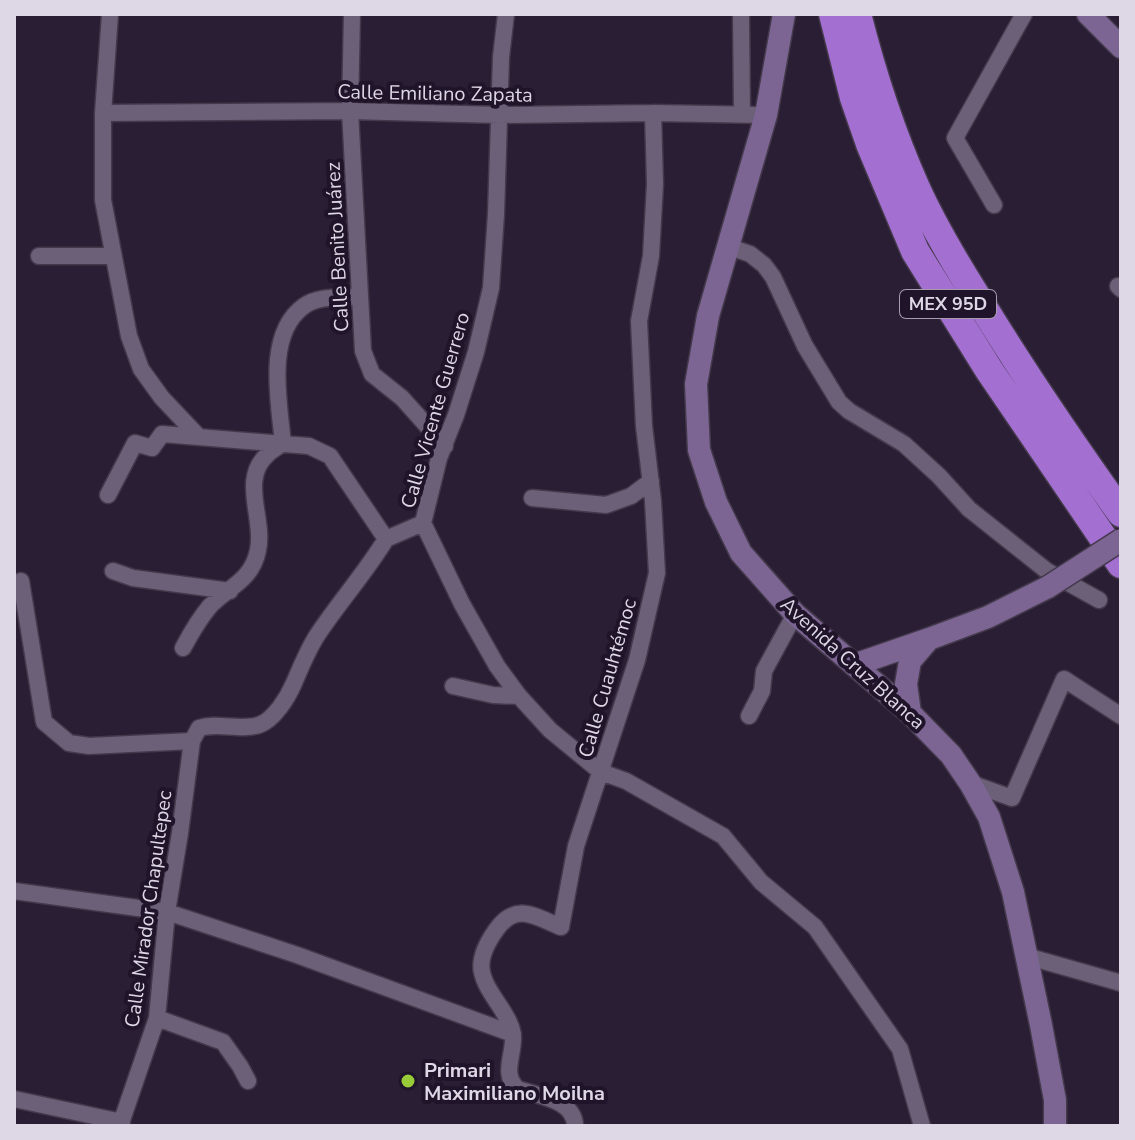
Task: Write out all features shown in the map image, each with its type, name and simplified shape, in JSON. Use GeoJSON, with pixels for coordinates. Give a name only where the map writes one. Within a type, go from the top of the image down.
{"type":"FeatureCollection","features":[{"type":"Feature","properties":{"kind":"highway","name":"MEX 95D"},"geometry":{"type":"LineString","coordinates":[[833,14],[854,98],[915,251],[989,370],[1121,564]]}},
{"type":"Feature","properties":{"kind":"highway","name":"MEX 95D"},"geometry":{"type":"LineString","coordinates":[[857,14],[871,69],[894,136],[916,190],[940,236],[1024,374],[1121,513]]}},
{"type":"Feature","properties":{"kind":"main road","name":"Avenida Cruz Blanca"},"geometry":{"type":"LineString","coordinates":[[784,14],[766,115],[708,316],[696,384],[699,450],[716,502],[741,553],[795,614],[910,713],[951,755],[989,817],[1013,892],[1055,1100],[1055,1126]]}},
{"type":"Feature","properties":{"kind":"main road"},"geometry":{"type":"LineString","coordinates":[[1088,14],[1121,47]]}},
{"type":"Feature","properties":{"kind":"main road"},"geometry":{"type":"LineString","coordinates":[[854,665],[988,617],[1047,579],[1121,540]]}},
{"type":"Feature","properties":{"kind":"main road"},"geometry":{"type":"LineString","coordinates":[[910,713],[906,684],[910,661],[929,639]]}},
{"type":"Feature","properties":{"kind":"street"},"geometry":{"type":"LineString","coordinates":[[110,14],[103,113],[103,200],[129,336],[141,369],[162,398],[199,437]]}},
{"type":"Feature","properties":{"kind":"street","name":"Calle Benito Juárez"},"geometry":{"type":"LineString","coordinates":[[352,14],[350,111],[363,351],[372,374],[402,398],[445,446]]}},
{"type":"Feature","properties":{"kind":"street","name":"Calle Vicente Guerrero"},"geometry":{"type":"LineString","coordinates":[[506,14],[501,57],[491,288],[476,352],[439,458],[423,523],[462,604],[497,666],[550,730],[601,772],[626,781],[723,836],[761,882],[815,927],[900,1049],[922,1126]]}},
{"type":"Feature","properties":{"kind":"street"},"geometry":{"type":"LineString","coordinates":[[741,14],[742,114]]}},
{"type":"Feature","properties":{"kind":"street"},"geometry":{"type":"LineString","coordinates":[[994,205],[955,138],[1024,14]]}},
{"type":"Feature","properties":{"kind":"street","name":"Calle Emiliano Zapata"},"geometry":{"type":"LineString","coordinates":[[103,113],[350,111],[500,115],[766,115]]}},
{"type":"Feature","properties":{"kind":"street","name":"Calle Cuauhtémoc"},"geometry":{"type":"LineString","coordinates":[[513,1034],[483,977],[480,962],[486,945],[504,919],[513,914],[529,914],[561,927],[576,846],[637,660],[657,573],[644,426],[639,321],[651,256],[655,184],[653,113]]}},
{"type":"Feature","properties":{"kind":"street"},"geometry":{"type":"LineString","coordinates":[[727,246],[750,254],[773,277],[805,346],[839,402],[904,444],[969,509],[1047,579],[1099,600]]}},
{"type":"Feature","properties":{"kind":"street"},"geometry":{"type":"LineString","coordinates":[[39,256],[113,256]]}},
{"type":"Feature","properties":{"kind":"street"},"geometry":{"type":"LineString","coordinates":[[283,443],[277,353],[283,333],[304,305],[319,299],[360,296]]}},
{"type":"Feature","properties":{"kind":"street"},"geometry":{"type":"LineString","coordinates":[[108,495],[135,443],[152,448],[162,434],[309,446],[330,456],[386,539]]}},
{"type":"Feature","properties":{"kind":"street"},"geometry":{"type":"LineString","coordinates":[[183,648],[195,625],[212,604],[240,583],[258,551],[259,525],[253,488],[258,465],[283,443]]}},
{"type":"Feature","properties":{"kind":"street"},"geometry":{"type":"LineString","coordinates":[[532,498],[606,505],[631,496],[651,481]]}},
{"type":"Feature","properties":{"kind":"street"},"geometry":{"type":"LineString","coordinates":[[21,581],[44,722],[69,743],[89,746],[192,741],[199,728],[207,725],[230,728],[261,725],[278,710],[317,636],[386,539],[423,523]]}},
{"type":"Feature","properties":{"kind":"street"},"geometry":{"type":"LineString","coordinates":[[113,571],[133,578],[230,591]]}},
{"type":"Feature","properties":{"kind":"street"},"geometry":{"type":"LineString","coordinates":[[749,716],[762,691],[764,671],[795,614]]}},
{"type":"Feature","properties":{"kind":"street"},"geometry":{"type":"LineString","coordinates":[[970,783],[1012,798],[1064,679],[1121,716]]}},
{"type":"Feature","properties":{"kind":"street"},"geometry":{"type":"LineString","coordinates":[[453,686],[493,695],[519,696]]}},
{"type":"Feature","properties":{"kind":"street","name":"Calle Mirador Chapultepec"},"geometry":{"type":"LineString","coordinates":[[121,1124],[157,1018],[167,912],[192,741]]}},
{"type":"Feature","properties":{"kind":"street"},"geometry":{"type":"LineString","coordinates":[[14,891],[167,912],[297,955],[513,1034],[508,1074],[511,1083],[518,1089],[567,1105],[575,1116],[575,1126]]}},
{"type":"Feature","properties":{"kind":"street"},"geometry":{"type":"LineString","coordinates":[[1026,956],[1121,983]]}},
{"type":"Feature","properties":{"kind":"street"},"geometry":{"type":"LineString","coordinates":[[157,1018],[223,1042],[248,1081]]}},
{"type":"Feature","properties":{"kind":"street"},"geometry":{"type":"LineString","coordinates":[[14,1099],[121,1124]]}},
{"type":"Feature","properties":{"kind":"place","name":"Primari Maximiliano Moilna"},"geometry":{"type":"Point","coordinates":[408,1081]}}]}
